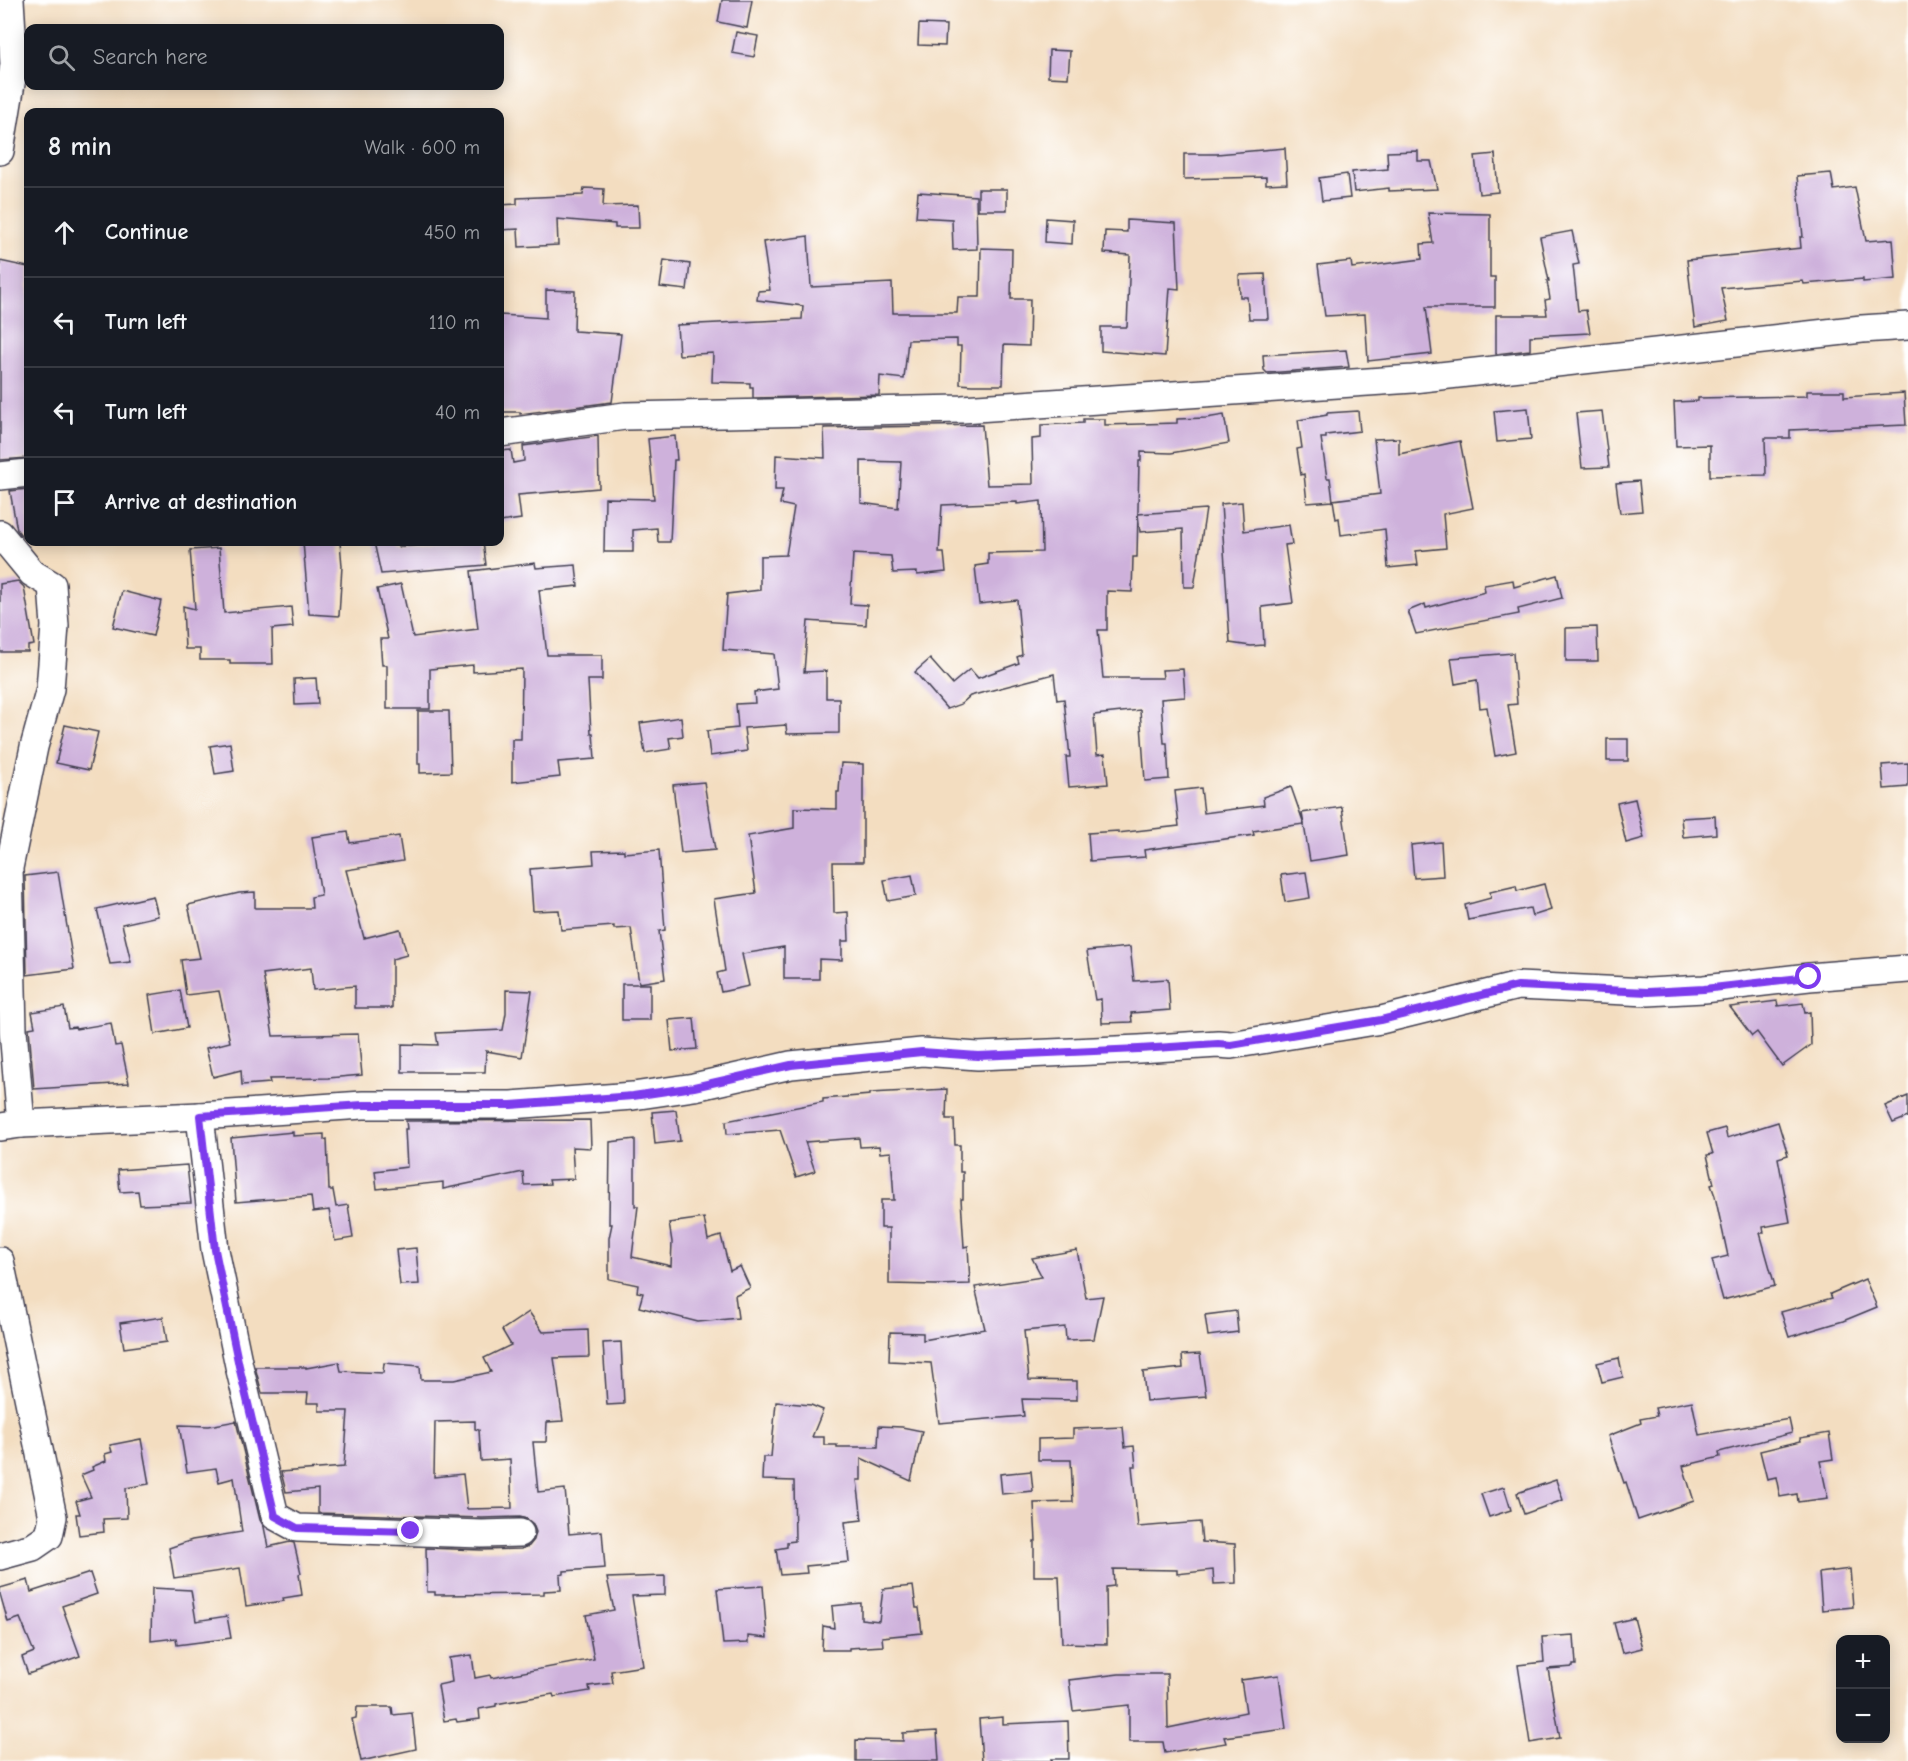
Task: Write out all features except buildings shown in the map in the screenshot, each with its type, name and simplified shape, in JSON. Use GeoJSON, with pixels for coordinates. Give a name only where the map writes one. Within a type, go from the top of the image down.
{"type":"FeatureCollection","features":[{"type":"Feature","properties":{"kind":"street"},"geometry":{"type":"LineString","coordinates":[[0,151],[14,65],[10,0]]}},
{"type":"Feature","properties":{"kind":"street"},"geometry":{"type":"LineString","coordinates":[[504,432],[625,416],[962,409],[1413,379],[1862,329],[1908,326]]}},
{"type":"Feature","properties":{"kind":"street"},"geometry":{"type":"LineString","coordinates":[[0,476],[24,473]]}},
{"type":"Feature","properties":{"kind":"street"},"geometry":{"type":"LineString","coordinates":[[0,534],[32,573],[52,585],[55,626],[50,689],[34,747],[9,868],[13,1030],[11,1125],[363,1105],[511,1105],[633,1096],[694,1087],[791,1065],[922,1052],[978,1056],[1231,1045],[1381,1020],[1518,986],[1659,992],[1712,989],[1809,977],[1908,969]]}},
{"type":"Feature","properties":{"kind":"street"},"geometry":{"type":"LineString","coordinates":[[200,1116],[215,1250],[239,1366],[275,1516],[297,1528],[482,1534],[520,1533]]}},
{"type":"Feature","properties":{"kind":"street"},"geometry":{"type":"LineString","coordinates":[[0,1261],[53,1518],[49,1536],[33,1547],[0,1556]]}},
{"type":"Feature","properties":{"kind":"route"},"geometry":{"type":"LineString","coordinates":[[411,1531],[297,1528],[275,1516],[239,1366],[215,1250],[200,1116],[363,1105],[511,1105],[633,1096],[694,1087],[791,1065],[922,1052],[978,1056],[1231,1045],[1381,1020],[1518,986],[1648,992],[1729,987],[1809,977]]}}]}
